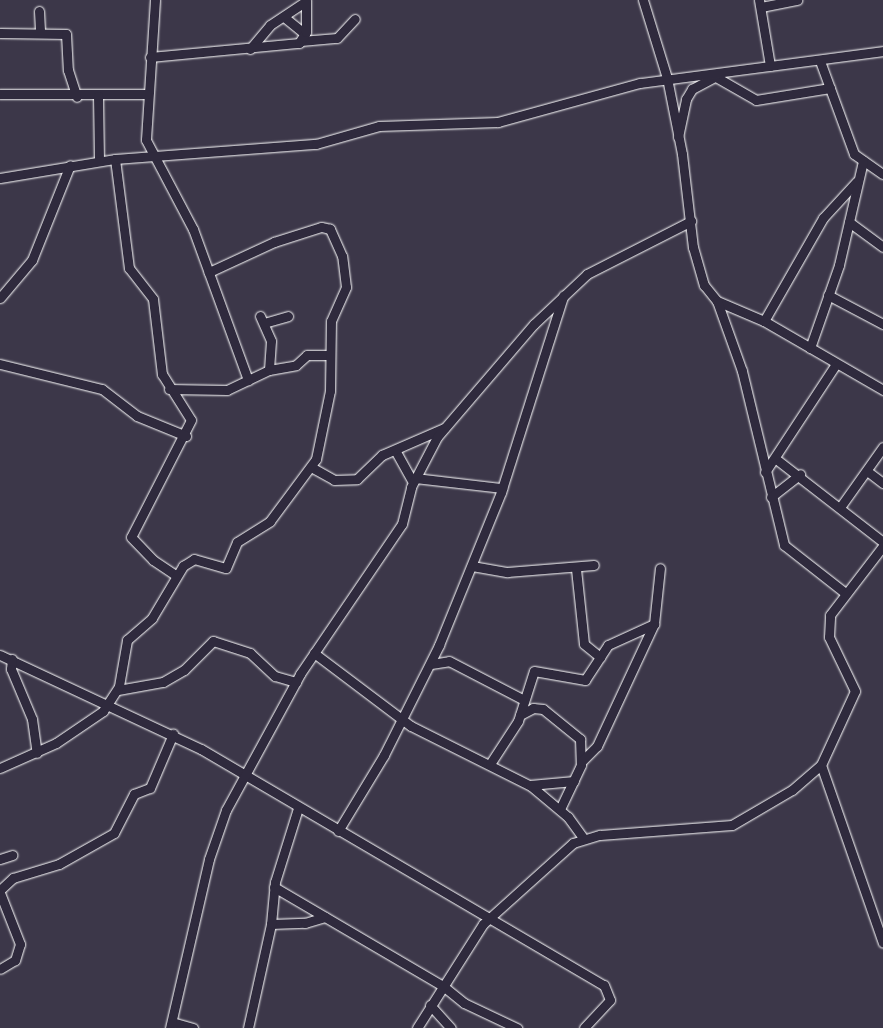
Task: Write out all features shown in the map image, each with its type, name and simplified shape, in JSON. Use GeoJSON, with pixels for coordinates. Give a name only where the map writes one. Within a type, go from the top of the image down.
{"type":"FeatureCollection","features":[{"type":"Feature","properties":{"kind":"street"},"geometry":{"type":"LineString","coordinates":[[155,0],[147,94],[146,140],[157,159],[209,272],[248,380]]}},
{"type":"Feature","properties":{"kind":"street"},"geometry":{"type":"LineString","coordinates":[[642,0],[667,78],[704,286],[717,301],[742,372],[784,545],[844,592]]}},
{"type":"Feature","properties":{"kind":"street"},"geometry":{"type":"LineString","coordinates":[[770,66],[760,3],[797,0]]}},
{"type":"Feature","properties":{"kind":"street"},"geometry":{"type":"LineString","coordinates":[[250,49],[284,17],[306,1]]}},
{"type":"Feature","properties":{"kind":"street"},"geometry":{"type":"LineString","coordinates":[[303,38],[306,1]]}},
{"type":"Feature","properties":{"kind":"street"},"geometry":{"type":"LineString","coordinates":[[39,11],[40,32]]}},
{"type":"Feature","properties":{"kind":"street"},"geometry":{"type":"LineString","coordinates":[[284,17],[303,38]]}},
{"type":"Feature","properties":{"kind":"street"},"geometry":{"type":"LineString","coordinates":[[150,57],[250,49],[303,38],[337,38],[355,19]]}},
{"type":"Feature","properties":{"kind":"street"},"geometry":{"type":"LineString","coordinates":[[0,33],[40,32],[67,35],[68,70],[77,97]]}},
{"type":"Feature","properties":{"kind":"street"},"geometry":{"type":"LineString","coordinates":[[0,178],[115,159],[157,159],[316,144],[379,126],[498,122],[667,78],[718,75],[883,51]]}},
{"type":"Feature","properties":{"kind":"street"},"geometry":{"type":"LineString","coordinates":[[820,61],[851,147],[863,161],[883,174]]}},
{"type":"Feature","properties":{"kind":"street"},"geometry":{"type":"LineString","coordinates":[[718,75],[756,100],[830,88]]}},
{"type":"Feature","properties":{"kind":"street"},"geometry":{"type":"LineString","coordinates":[[678,139],[686,99],[692,89],[718,75]]}},
{"type":"Feature","properties":{"kind":"street"},"geometry":{"type":"LineString","coordinates":[[0,94],[77,97],[147,94]]}},
{"type":"Feature","properties":{"kind":"street"},"geometry":{"type":"LineString","coordinates":[[98,96],[99,161]]}},
{"type":"Feature","properties":{"kind":"street"},"geometry":{"type":"LineString","coordinates":[[115,159],[130,268],[153,299],[162,374],[169,388],[189,415],[186,436],[131,537],[153,560],[175,575]]}},
{"type":"Feature","properties":{"kind":"street"},"geometry":{"type":"LineString","coordinates":[[810,348],[828,295],[849,222],[863,161]]}},
{"type":"Feature","properties":{"kind":"street"},"geometry":{"type":"LineString","coordinates":[[0,298],[32,260],[70,165]]}},
{"type":"Feature","properties":{"kind":"street"},"geometry":{"type":"LineString","coordinates":[[764,321],[827,212],[858,180]]}},
{"type":"Feature","properties":{"kind":"street"},"geometry":{"type":"LineString","coordinates":[[193,1028],[171,1025],[209,859],[242,775],[264,746],[296,682],[314,653],[402,524],[414,480],[444,428],[563,296],[596,268],[691,221]]}},
{"type":"Feature","properties":{"kind":"street"},"geometry":{"type":"LineString","coordinates":[[849,222],[883,247]]}},
{"type":"Feature","properties":{"kind":"street"},"geometry":{"type":"LineString","coordinates":[[0,768],[37,753],[68,736],[110,704],[118,690],[126,643],[152,618],[175,575],[194,559],[226,568],[237,542],[265,526],[311,467],[327,413],[331,321],[346,288],[342,256],[327,226],[274,242],[209,272]]}},
{"type":"Feature","properties":{"kind":"street"},"geometry":{"type":"LineString","coordinates":[[828,295],[883,324]]}},
{"type":"Feature","properties":{"kind":"street"},"geometry":{"type":"LineString","coordinates":[[338,831],[431,664],[502,488],[563,296]]}},
{"type":"Feature","properties":{"kind":"street"},"geometry":{"type":"LineString","coordinates":[[717,301],[764,321],[883,390]]}},
{"type":"Feature","properties":{"kind":"street"},"geometry":{"type":"LineString","coordinates":[[269,370],[271,342],[262,319],[288,316]]}},
{"type":"Feature","properties":{"kind":"street"},"geometry":{"type":"LineString","coordinates":[[169,388],[216,392],[269,370],[296,365],[307,355],[330,355]]}},
{"type":"Feature","properties":{"kind":"street"},"geometry":{"type":"LineString","coordinates":[[0,364],[102,389],[137,416],[186,436]]}},
{"type":"Feature","properties":{"kind":"street"},"geometry":{"type":"LineString","coordinates":[[765,472],[776,459],[836,364]]}},
{"type":"Feature","properties":{"kind":"street"},"geometry":{"type":"LineString","coordinates":[[311,467],[328,478],[349,481],[395,450],[444,428]]}},
{"type":"Feature","properties":{"kind":"street"},"geometry":{"type":"LineString","coordinates":[[841,506],[883,447]]}},
{"type":"Feature","properties":{"kind":"street"},"geometry":{"type":"LineString","coordinates":[[395,450],[414,480]]}},
{"type":"Feature","properties":{"kind":"street"},"geometry":{"type":"LineString","coordinates":[[417,1028],[490,917],[560,852],[584,839],[732,825],[785,795],[821,765],[855,691],[827,628],[844,592],[883,544],[841,506],[800,474],[776,459]]}},
{"type":"Feature","properties":{"kind":"street"},"geometry":{"type":"LineString","coordinates":[[867,471],[883,483]]}},
{"type":"Feature","properties":{"kind":"street"},"geometry":{"type":"LineString","coordinates":[[771,497],[800,474]]}},
{"type":"Feature","properties":{"kind":"street"},"geometry":{"type":"LineString","coordinates":[[414,480],[502,488]]}},
{"type":"Feature","properties":{"kind":"street"},"geometry":{"type":"LineString","coordinates":[[472,566],[494,572],[576,569],[594,565]]}},
{"type":"Feature","properties":{"kind":"street"},"geometry":{"type":"LineString","coordinates":[[560,809],[582,761],[598,746],[654,624],[660,568]]}},
{"type":"Feature","properties":{"kind":"street"},"geometry":{"type":"LineString","coordinates":[[576,569],[584,644],[600,657]]}},
{"type":"Feature","properties":{"kind":"street"},"geometry":{"type":"LineString","coordinates":[[490,764],[520,715],[522,699],[536,670],[585,680],[615,639],[654,624]]}},
{"type":"Feature","properties":{"kind":"street"},"geometry":{"type":"LineString","coordinates":[[118,690],[163,682],[184,670],[213,642],[250,653],[275,676],[296,682]]}},
{"type":"Feature","properties":{"kind":"street"},"geometry":{"type":"LineString","coordinates":[[314,653],[402,719],[530,785],[560,809],[584,839]]}},
{"type":"Feature","properties":{"kind":"street"},"geometry":{"type":"LineString","coordinates":[[0,655],[173,734],[298,808],[490,917],[611,993],[607,1004],[584,1028]]}},
{"type":"Feature","properties":{"kind":"street"},"geometry":{"type":"LineString","coordinates":[[12,659],[11,669],[32,720],[37,753]]}},
{"type":"Feature","properties":{"kind":"street"},"geometry":{"type":"LineString","coordinates":[[431,664],[449,661],[495,689],[522,699]]}},
{"type":"Feature","properties":{"kind":"street"},"geometry":{"type":"LineString","coordinates":[[520,715],[538,708],[555,715],[580,739],[582,761]]}},
{"type":"Feature","properties":{"kind":"street"},"geometry":{"type":"LineString","coordinates":[[0,969],[15,960],[20,944],[0,892],[13,878],[59,864],[114,833],[134,794],[150,788],[173,734]]}},
{"type":"Feature","properties":{"kind":"street"},"geometry":{"type":"LineString","coordinates":[[821,765],[883,943]]}},
{"type":"Feature","properties":{"kind":"street"},"geometry":{"type":"LineString","coordinates":[[530,785],[574,781]]}},
{"type":"Feature","properties":{"kind":"street"},"geometry":{"type":"LineString","coordinates":[[248,1028],[271,924],[274,887],[298,808]]}},
{"type":"Feature","properties":{"kind":"street"},"geometry":{"type":"LineString","coordinates":[[0,858],[12,855]]}},
{"type":"Feature","properties":{"kind":"street"},"geometry":{"type":"LineString","coordinates":[[274,887],[443,986],[464,1003],[516,1028]]}},
{"type":"Feature","properties":{"kind":"street"},"geometry":{"type":"LineString","coordinates":[[271,924],[305,924],[325,917]]}},
{"type":"Feature","properties":{"kind":"street"},"geometry":{"type":"LineString","coordinates":[[430,1006],[451,1028]]}}]}
